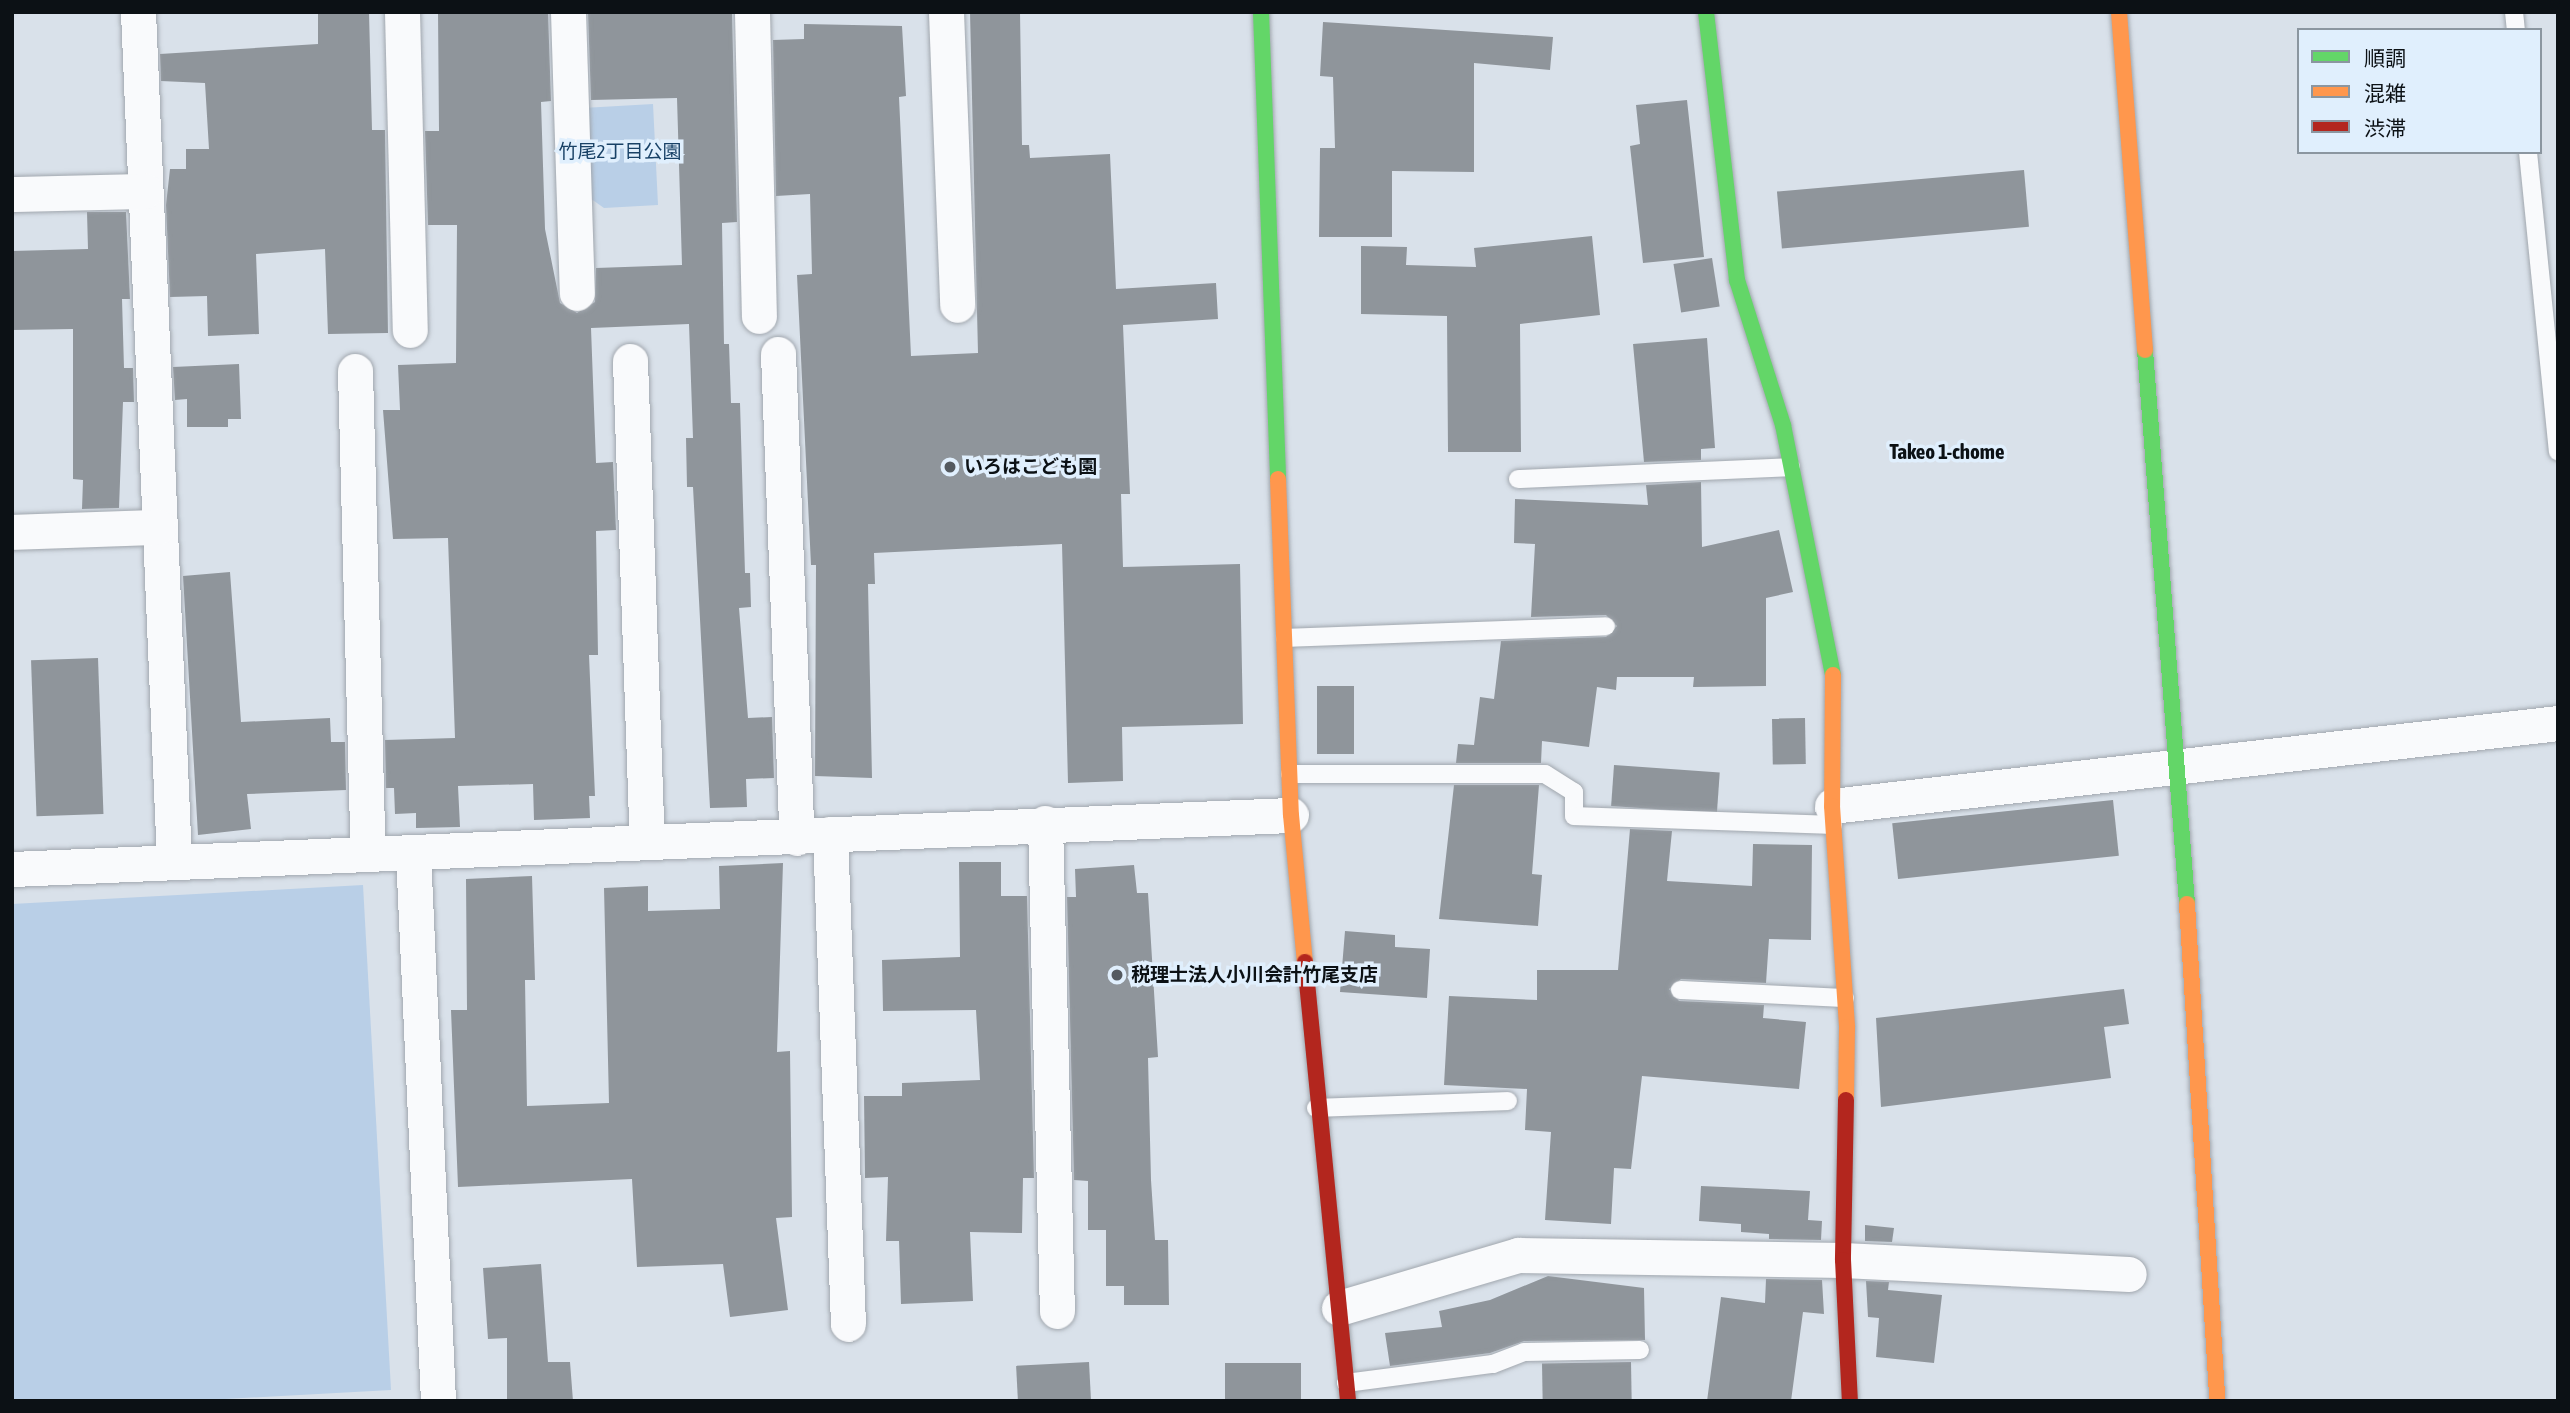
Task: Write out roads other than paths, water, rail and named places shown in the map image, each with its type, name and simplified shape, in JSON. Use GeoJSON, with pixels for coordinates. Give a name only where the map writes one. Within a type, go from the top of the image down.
{"type":"FeatureCollection","features":[{"type":"Feature","properties":{"kind":"street"},"geometry":{"type":"LineString","coordinates":[[138,12],[174,862]]}},
{"type":"Feature","properties":{"kind":"street"},"geometry":{"type":"LineString","coordinates":[[402,12],[410,330]]}},
{"type":"Feature","properties":{"kind":"street"},"geometry":{"type":"LineString","coordinates":[[568,12],[577,293]]}},
{"type":"Feature","properties":{"kind":"street"},"geometry":{"type":"LineString","coordinates":[[752,12],[759,316]]}},
{"type":"Feature","properties":{"kind":"street"},"geometry":{"type":"LineString","coordinates":[[946,12],[957,305]]}},
{"type":"Feature","properties":{"kind":"street"},"geometry":{"type":"LineString","coordinates":[[1261,12],[1291,815],[1316,1108],[1347,1392]]}},
{"type":"Feature","properties":{"kind":"street"},"geometry":{"type":"LineString","coordinates":[[1706,12],[1737,280],[1791,467],[1833,671],[1832,815],[1844,998],[1843,1260],[1850,1401]]}},
{"type":"Feature","properties":{"kind":"street"},"geometry":{"type":"LineString","coordinates":[[2119,12],[2177,766],[2217,1401]]}},
{"type":"Feature","properties":{"kind":"street"},"geometry":{"type":"LineString","coordinates":[[12,194],[145,191]]}},
{"type":"Feature","properties":{"kind":"street"},"geometry":{"type":"LineString","coordinates":[[778,354],[848,1324]]}},
{"type":"Feature","properties":{"kind":"street"},"geometry":{"type":"LineString","coordinates":[[630,361],[647,841]]}},
{"type":"Feature","properties":{"kind":"street"},"geometry":{"type":"LineString","coordinates":[[355,371],[368,853]]}},
{"type":"Feature","properties":{"kind":"street"},"geometry":{"type":"LineString","coordinates":[[12,532],[158,527]]}},
{"type":"Feature","properties":{"kind":"street"},"geometry":{"type":"LineString","coordinates":[[1832,815],[2177,766],[2558,723]]}},
{"type":"Feature","properties":{"kind":"street"},"geometry":{"type":"LineString","coordinates":[[12,869],[368,853],[413,854],[1045,823],[1291,815]]}},
{"type":"Feature","properties":{"kind":"street"},"geometry":{"type":"LineString","coordinates":[[1045,823],[1057,1311]]}},
{"type":"Feature","properties":{"kind":"street"},"geometry":{"type":"LineString","coordinates":[[413,854],[438,1401]]}},
{"type":"Feature","properties":{"kind":"street"},"geometry":{"type":"LineString","coordinates":[[1339,1308],[1518,1255],[1843,1260],[2129,1275]]}},
{"type":"Feature","properties":{"kind":"lane"},"geometry":{"type":"LineString","coordinates":[[2528,154],[2558,451]]}},
{"type":"Feature","properties":{"kind":"lane"},"geometry":{"type":"LineString","coordinates":[[1518,479],[1791,467]]}},
{"type":"Feature","properties":{"kind":"lane"},"geometry":{"type":"LineString","coordinates":[[1284,638],[1606,626]]}},
{"type":"Feature","properties":{"kind":"lane"},"geometry":{"type":"LineString","coordinates":[[1290,774],[1545,774],[1574,792],[1574,816],[1832,815]]}},
{"type":"Feature","properties":{"kind":"lane"},"geometry":{"type":"LineString","coordinates":[[1680,990],[1844,998]]}},
{"type":"Feature","properties":{"kind":"lane"},"geometry":{"type":"LineString","coordinates":[[1316,1108],[1507,1101]]}},
{"type":"Feature","properties":{"kind":"lane"},"geometry":{"type":"LineString","coordinates":[[1347,1392],[1493,1364],[1524,1352],[1640,1350]]}},
{"type":"Feature","properties":{"kind":"place","name":"いろはこども園"},"geometry":{"type":"Point","coordinates":[950,467]}},
{"type":"Feature","properties":{"kind":"place","name":"税理士法人小川会計竹尾支店"},"geometry":{"type":"Point","coordinates":[1117,975]}},
{"type":"Feature","properties":{"kind":"district","name":"Takeo 1-chome"},"geometry":{"type":"Point","coordinates":[1947,451]}},
{"type":"Feature","properties":{"kind":"park label","name":"竹尾2丁目公園"},"geometry":{"type":"Point","coordinates":[620,152]}}]}
